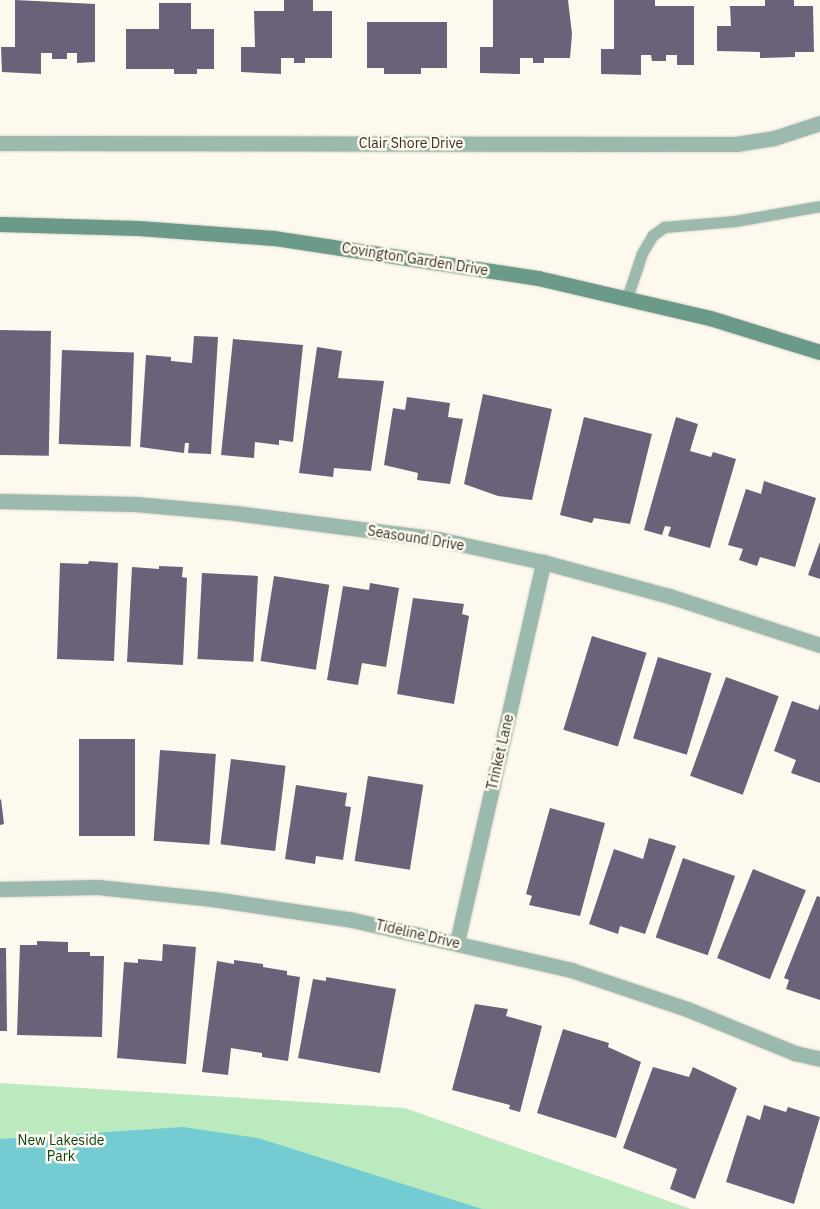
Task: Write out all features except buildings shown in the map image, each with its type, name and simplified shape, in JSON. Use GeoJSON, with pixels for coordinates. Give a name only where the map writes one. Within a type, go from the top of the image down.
{"type":"FeatureCollection","features":[{"type":"Feature","properties":{"kind":"street","name":"Clair Shore Drive"},"geometry":{"type":"LineString","coordinates":[[0,143],[736,144],[774,138],[820,123]]}},
{"type":"Feature","properties":{"kind":"street","name":"Covington Garden Drive"},"geometry":{"type":"LineString","coordinates":[[0,224],[138,228],[274,238],[538,278],[710,318],[820,352]]}},
{"type":"Feature","properties":{"kind":"street","name":"Seasound Drive"},"geometry":{"type":"LineString","coordinates":[[0,501],[135,504],[235,513],[438,539],[543,562],[669,596],[820,645]]}},
{"type":"Feature","properties":{"kind":"street","name":"Trinket Lane"},"geometry":{"type":"LineString","coordinates":[[457,942],[543,562]]}},
{"type":"Feature","properties":{"kind":"street","name":"Tideline Drive"},"geometry":{"type":"LineString","coordinates":[[0,889],[98,887],[213,899],[353,920],[457,942],[571,970],[687,1009],[795,1053],[820,1059]]}},
{"type":"Feature","properties":{"kind":"lane"},"geometry":{"type":"LineString","coordinates":[[627,298],[642,252],[653,235],[664,227],[735,221],[820,206]]}},
{"type":"Feature","properties":{"kind":"green space","name":"New Lakeside Park"},"geometry":{"type":"Polygon","coordinates":[[[0,1083],[405,1108],[691,1209],[0,1209],[0,1083]]]}},
{"type":"Feature","properties":{"kind":"water"},"geometry":{"type":"Polygon","coordinates":[[[183,1127],[258,1138],[482,1209],[0,1209],[0,1139],[183,1127]]]}}]}
